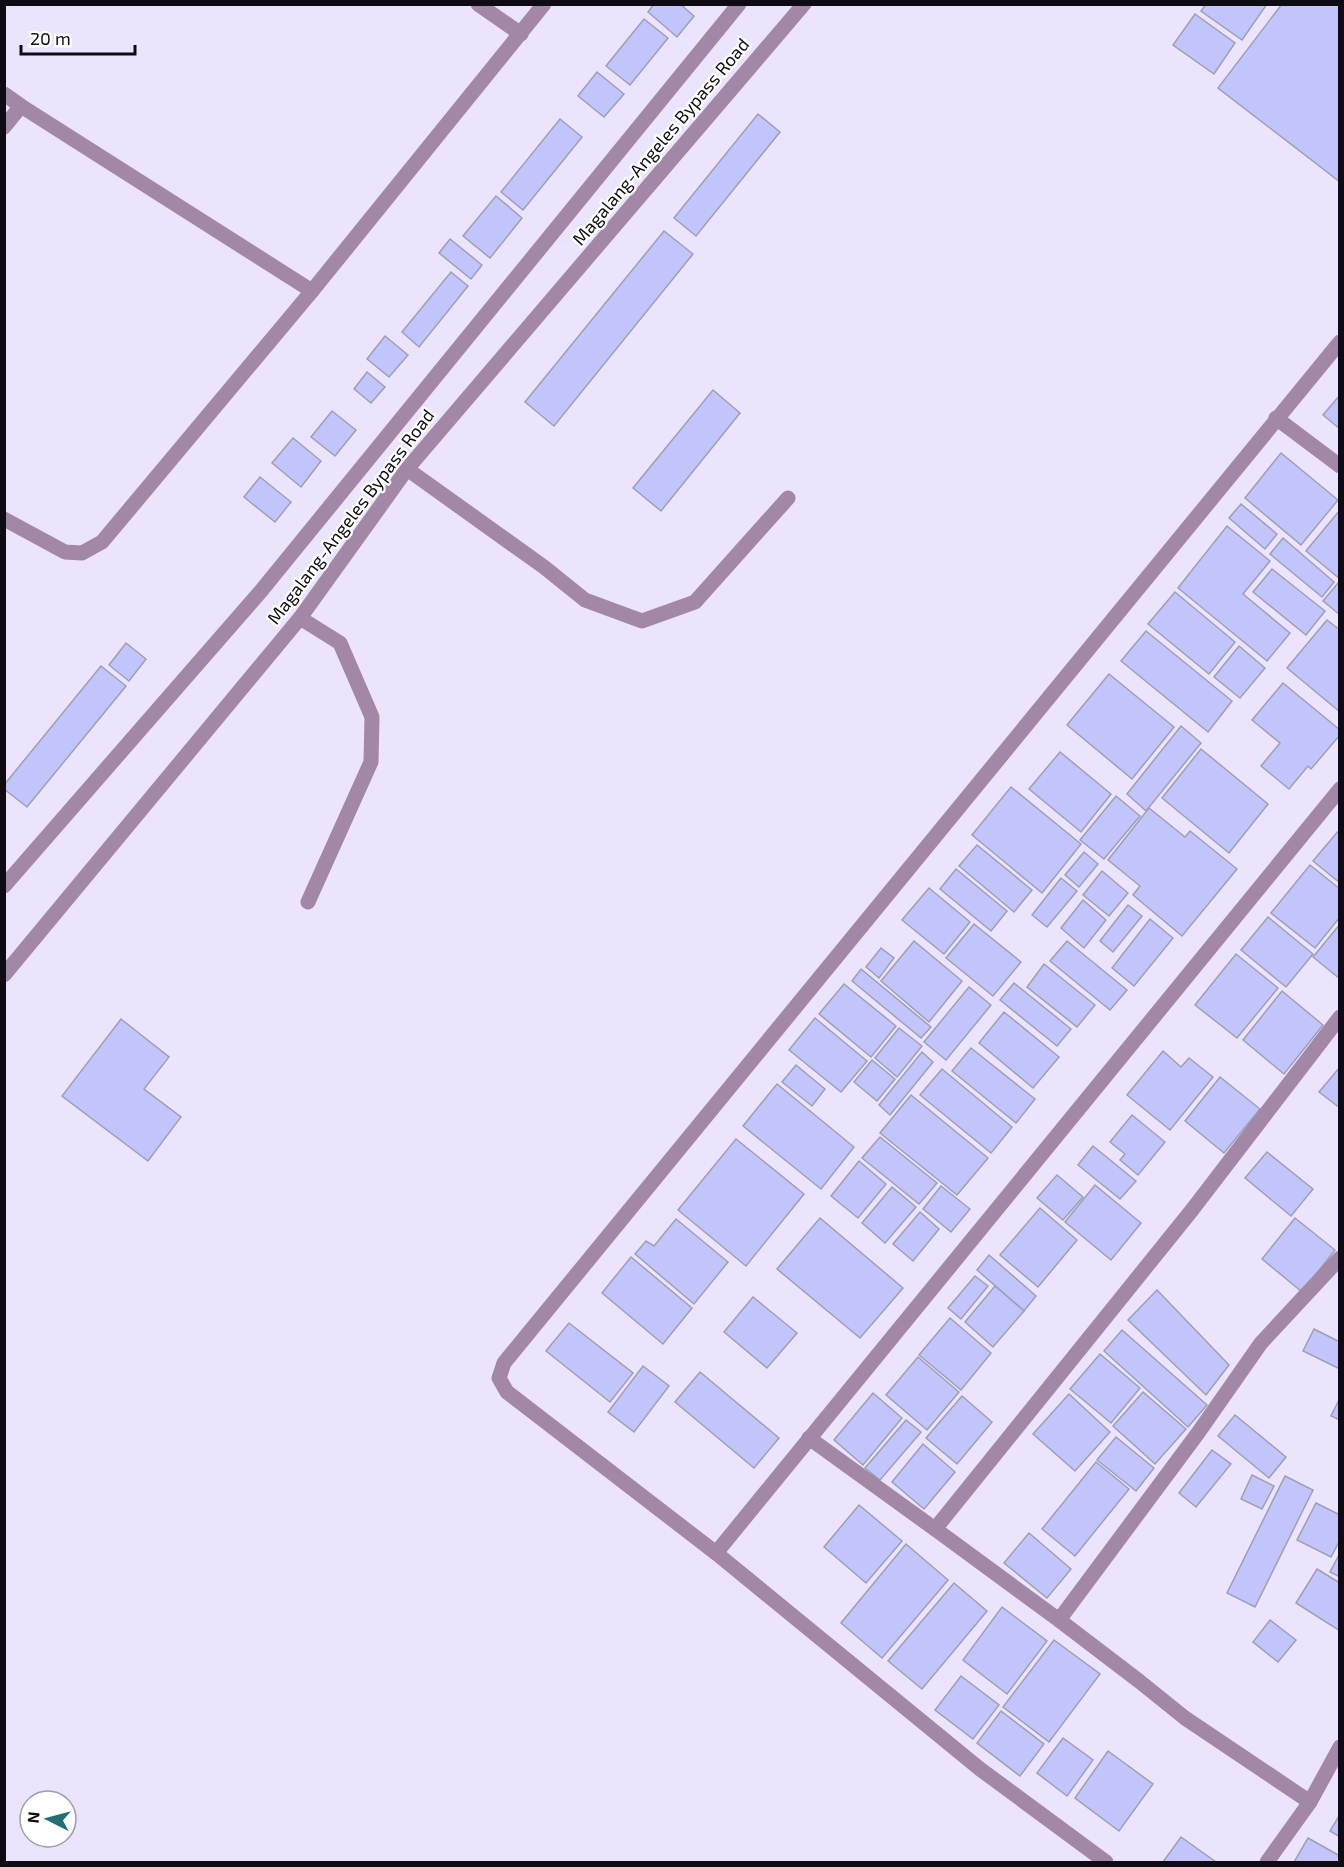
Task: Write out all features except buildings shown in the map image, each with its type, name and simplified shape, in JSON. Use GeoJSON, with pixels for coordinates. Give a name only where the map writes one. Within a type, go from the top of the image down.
{"type":"FeatureCollection","features":[{"type":"Feature","properties":{"kind":"street"},"geometry":{"type":"LineString","coordinates":[[478,4],[521,34]]}},
{"type":"Feature","properties":{"kind":"street"},"geometry":{"type":"LineString","coordinates":[[4,519],[65,552],[82,553],[102,542],[312,291],[544,4]]}},
{"type":"Feature","properties":{"kind":"street","name":"Magalang-Angeles Bypass Road"},"geometry":{"type":"LineString","coordinates":[[4,886],[269,582],[739,4]]}},
{"type":"Feature","properties":{"kind":"street","name":"Magalang-Angeles Bypass Road"},"geometry":{"type":"LineString","coordinates":[[4,975],[300,618],[407,469],[804,4]]}},
{"type":"Feature","properties":{"kind":"street"},"geometry":{"type":"LineString","coordinates":[[4,94],[312,291]]}},
{"type":"Feature","properties":{"kind":"street"},"geometry":{"type":"LineString","coordinates":[[4,126],[21,106]]}},
{"type":"Feature","properties":{"kind":"street"},"geometry":{"type":"LineString","coordinates":[[1106,1863],[980,1769],[716,1553],[507,1392],[499,1378],[504,1363],[1340,342]]}},
{"type":"Feature","properties":{"kind":"street"},"geometry":{"type":"LineString","coordinates":[[1276,418],[1340,466]]}},
{"type":"Feature","properties":{"kind":"street"},"geometry":{"type":"LineString","coordinates":[[407,469],[544,567],[585,600],[642,621],[695,602],[788,498]]}},
{"type":"Feature","properties":{"kind":"street"},"geometry":{"type":"LineString","coordinates":[[300,618],[340,644],[372,717],[371,762],[308,902]]}},
{"type":"Feature","properties":{"kind":"street"},"geometry":{"type":"LineString","coordinates":[[716,1553],[1340,789]]}},
{"type":"Feature","properties":{"kind":"street"},"geometry":{"type":"LineString","coordinates":[[935,1529],[1192,1210],[1340,1017]]}},
{"type":"Feature","properties":{"kind":"street"},"geometry":{"type":"LineString","coordinates":[[1059,1620],[1198,1433],[1261,1343],[1340,1258]]}},
{"type":"Feature","properties":{"kind":"street"},"geometry":{"type":"LineString","coordinates":[[809,1438],[1059,1620],[1185,1718],[1310,1802]]}},
{"type":"Feature","properties":{"kind":"street"},"geometry":{"type":"LineString","coordinates":[[1267,1863],[1310,1802],[1340,1747]]}}]}
